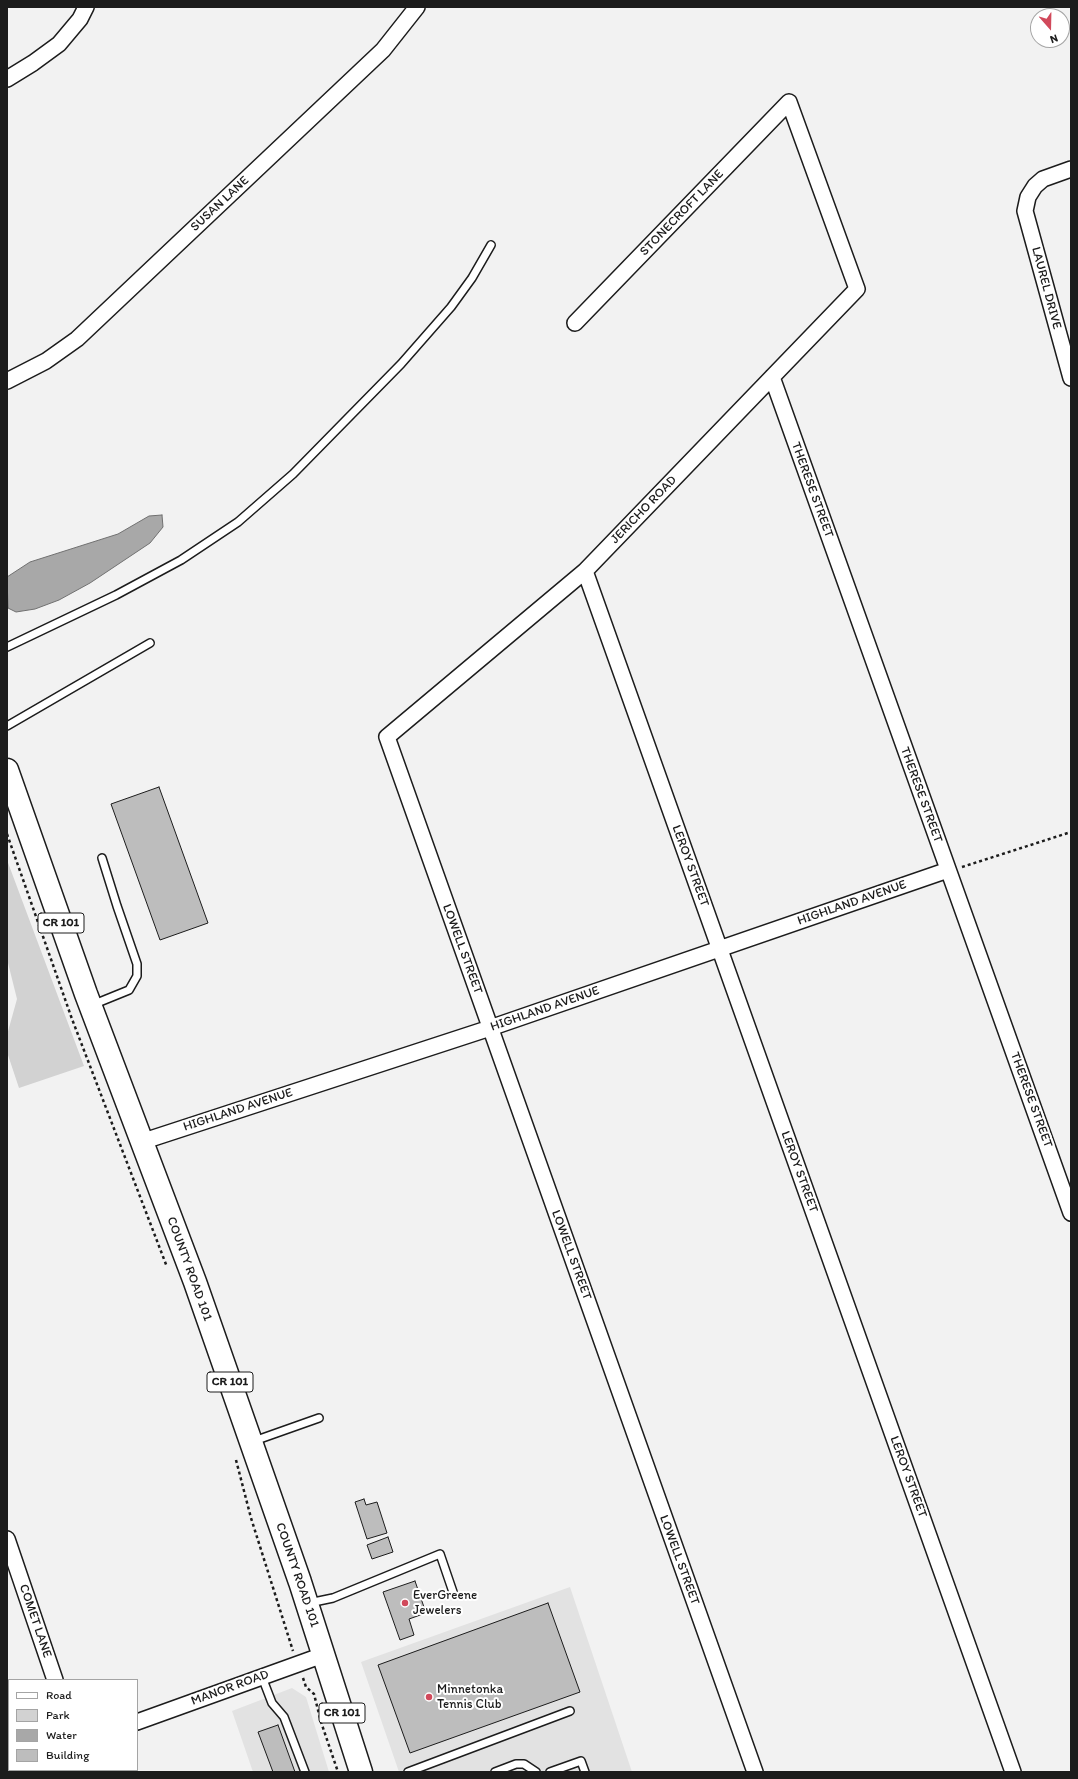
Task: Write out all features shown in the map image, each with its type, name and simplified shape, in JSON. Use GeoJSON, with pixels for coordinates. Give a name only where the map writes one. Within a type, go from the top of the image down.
{"type":"FeatureCollection","features":[{"type":"Feature","properties":{"kind":"main road","name":"COUNTY ROAD 101"},"geometry":{"type":"LineString","coordinates":[[7,770],[90,1005],[195,1282],[306,1603],[361,1772]]}},
{"type":"Feature","properties":{"kind":"street"},"geometry":{"type":"LineString","coordinates":[[7,79],[33,63],[59,44],[80,19],[86,7]]}},
{"type":"Feature","properties":{"kind":"street","name":"SUSAN LANE"},"geometry":{"type":"LineString","coordinates":[[7,381],[46,361],[77,339],[383,50],[417,7]]}},
{"type":"Feature","properties":{"kind":"street","name":"JERICHO ROAD"},"geometry":{"type":"LineString","coordinates":[[386,737],[585,571],[857,289],[790,102]]}},
{"type":"Feature","properties":{"kind":"street","name":"STONECROFT LANE"},"geometry":{"type":"LineString","coordinates":[[575,323],[790,102]]}},
{"type":"Feature","properties":{"kind":"street","name":"LAUREL DRIVE"},"geometry":{"type":"LineString","coordinates":[[1071,169],[1055,173],[1043,179],[1035,186],[1028,198],[1025,211],[1071,378]]}},
{"type":"Feature","properties":{"kind":"street","name":"THERESE STREET"},"geometry":{"type":"LineString","coordinates":[[772,377],[1071,1213]]}},
{"type":"Feature","properties":{"kind":"street","name":"LEROY STREET"},"geometry":{"type":"LineString","coordinates":[[585,571],[1013,1772]]}},
{"type":"Feature","properties":{"kind":"street","name":"LOWELL STREET"},"geometry":{"type":"LineString","coordinates":[[386,737],[755,1772]]}},
{"type":"Feature","properties":{"kind":"street","name":"HIGHLAND AVENUE"},"geometry":{"type":"LineString","coordinates":[[141,1142],[490,1028],[948,870]]}},
{"type":"Feature","properties":{"kind":"street","name":"COMET LANE"},"geometry":{"type":"LineString","coordinates":[[7,1539],[55,1679]]}},
{"type":"Feature","properties":{"kind":"street","name":"MANOR ROAD"},"geometry":{"type":"LineString","coordinates":[[138,1722],[323,1655]]}},
{"type":"Feature","properties":{"kind":"lane"},"geometry":{"type":"LineString","coordinates":[[7,648],[181,560],[238,522],[292,474],[402,364],[451,307],[472,278],[491,245]]}},
{"type":"Feature","properties":{"kind":"lane"},"geometry":{"type":"LineString","coordinates":[[7,726],[150,643]]}},
{"type":"Feature","properties":{"kind":"lane"},"geometry":{"type":"LineString","coordinates":[[90,1005],[129,990],[137,976],[137,964],[102,858]]}},
{"type":"Feature","properties":{"kind":"lane"},"geometry":{"type":"LineString","coordinates":[[251,1442],[319,1418]]}},
{"type":"Feature","properties":{"kind":"lane"},"geometry":{"type":"LineString","coordinates":[[306,1603],[333,1598],[440,1554],[453,1592]]}},
{"type":"Feature","properties":{"kind":"lane"},"geometry":{"type":"LineString","coordinates":[[262,1677],[272,1703],[284,1717],[305,1772]]}},
{"type":"Feature","properties":{"kind":"lane"},"geometry":{"type":"LineString","coordinates":[[408,1772],[570,1711]]}},
{"type":"Feature","properties":{"kind":"lane"},"geometry":{"type":"LineString","coordinates":[[550,1772],[581,1761],[585,1772]]}},
{"type":"Feature","properties":{"kind":"lane"},"geometry":{"type":"LineString","coordinates":[[494,1772],[516,1764],[524,1764],[536,1772]]}},
{"type":"Feature","properties":{"kind":"path"},"geometry":{"type":"LineString","coordinates":[[948,870],[974,864],[1071,832]]}},
{"type":"Feature","properties":{"kind":"path"},"geometry":{"type":"LineString","coordinates":[[7,834],[72,1019],[170,1273]]}},
{"type":"Feature","properties":{"kind":"path"},"geometry":{"type":"LineString","coordinates":[[235,1459],[251,1518],[298,1664],[306,1687],[314,1694],[321,1722],[338,1772]]}},
{"type":"Feature","properties":{"kind":"shaded area"},"geometry":{"type":"Polygon","coordinates":[[[570,1587],[632,1772],[399,1772],[361,1662],[570,1587]]]}},
{"type":"Feature","properties":{"kind":"shaded area"},"geometry":{"type":"Polygon","coordinates":[[[292,1688],[306,1697],[329,1772],[253,1772],[232,1711],[292,1688]]]}},
{"type":"Feature","properties":{"kind":"green space"},"geometry":{"type":"Polygon","coordinates":[[[7,860],[84,1066],[19,1088],[7,1052],[7,1035],[17,999],[7,959],[7,860]]]}},
{"type":"Feature","properties":{"kind":"water"},"geometry":{"type":"Polygon","coordinates":[[[162,515],[163,527],[150,543],[90,583],[59,600],[35,609],[16,612],[8,608],[7,577],[30,562],[118,534],[149,516],[162,515]]]}},
{"type":"Feature","properties":{"kind":"building"},"geometry":{"type":"Polygon","coordinates":[[[159,787],[208,923],[160,940],[111,804],[159,787]]]}},
{"type":"Feature","properties":{"kind":"building"},"geometry":{"type":"Polygon","coordinates":[[[364,1499],[366,1505],[377,1502],[387,1533],[367,1539],[355,1502],[364,1499]]]}},
{"type":"Feature","properties":{"kind":"building"},"geometry":{"type":"Polygon","coordinates":[[[388,1537],[393,1552],[372,1559],[367,1545],[388,1537]]]}},
{"type":"Feature","properties":{"kind":"building","name":"EverGreene Jewelers"},"geometry":{"type":"Polygon","coordinates":[[[415,1581],[426,1613],[409,1619],[414,1635],[400,1640],[383,1592],[415,1581]]]}},
{"type":"Feature","properties":{"kind":"building"},"geometry":{"type":"Polygon","coordinates":[[[548,1603],[580,1692],[410,1753],[378,1665],[548,1603]]]}},
{"type":"Feature","properties":{"kind":"building"},"geometry":{"type":"Polygon","coordinates":[[[278,1725],[295,1772],[273,1772],[258,1732],[278,1725]]]}},
{"type":"Feature","properties":{"kind":"place","name":"EverGreene Jewelers"},"geometry":{"type":"Point","coordinates":[405,1603]}},
{"type":"Feature","properties":{"kind":"place","name":"Minnetonka Tennis Club"},"geometry":{"type":"Point","coordinates":[429,1697]}}]}
